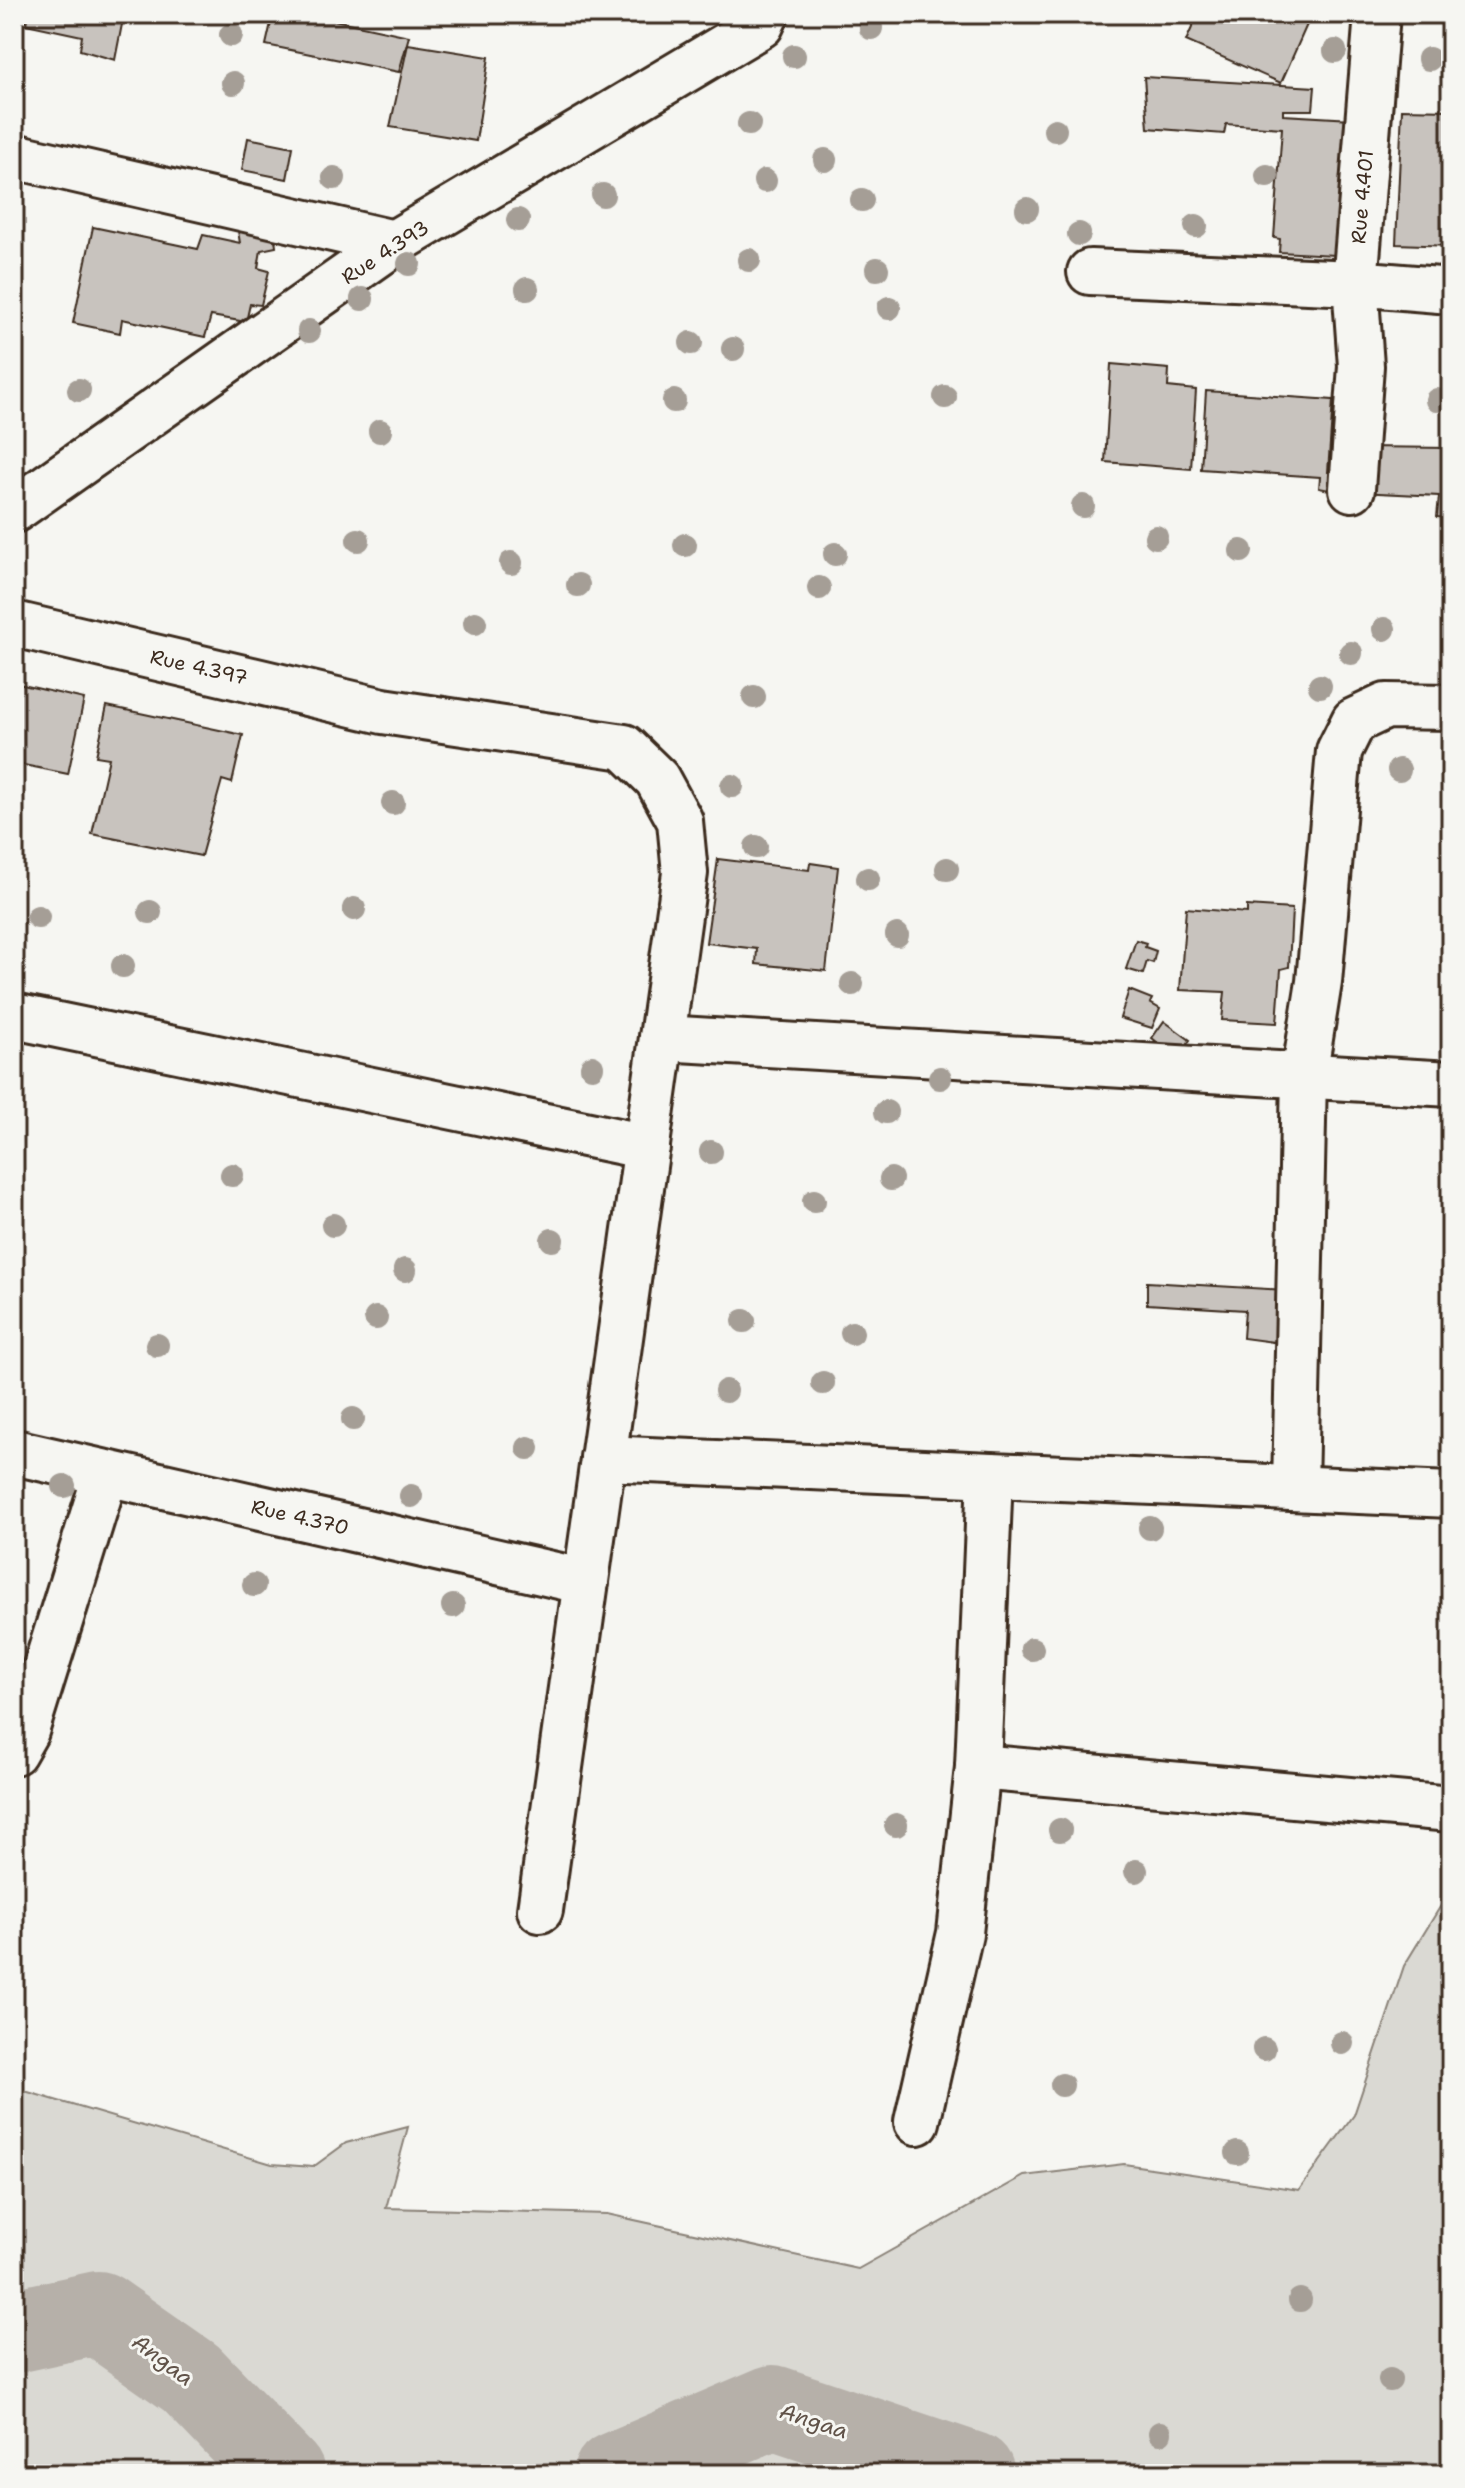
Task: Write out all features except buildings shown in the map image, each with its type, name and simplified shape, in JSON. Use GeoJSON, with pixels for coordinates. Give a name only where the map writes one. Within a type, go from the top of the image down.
{"type":"FeatureCollection","features":[{"type":"Feature","properties":{"kind":"street","name":"Rue 4.393"},"geometry":{"type":"LineString","coordinates":[[14,510],[394,243],[761,25],[766,14]]}},
{"type":"Feature","properties":{"kind":"street","name":"Rue 4.401"},"geometry":{"type":"LineString","coordinates":[[1352,489],[1361,366],[1355,283],[1377,14]]}},
{"type":"Feature","properties":{"kind":"street"},"geometry":{"type":"LineString","coordinates":[[14,156],[394,243]]}},
{"type":"Feature","properties":{"kind":"street"},"geometry":{"type":"LineString","coordinates":[[1090,272],[1355,283],[1451,291]]}},
{"type":"Feature","properties":{"kind":"street","name":"Rue 4.397"},"geometry":{"type":"LineString","coordinates":[[14,624],[383,711],[624,747],[657,779],[680,821],[685,873],[540,1910]]}},
{"type":"Feature","properties":{"kind":"street"},"geometry":{"type":"LineString","coordinates":[[1295,1488],[1304,1076],[1319,982],[1339,751],[1354,721],[1386,706],[1451,707]]}},
{"type":"Feature","properties":{"kind":"street"},"geometry":{"type":"LineString","coordinates":[[14,1016],[647,1147]]}},
{"type":"Feature","properties":{"kind":"street"},"geometry":{"type":"LineString","coordinates":[[662,1038],[1451,1084]]}},
{"type":"Feature","properties":{"kind":"street","name":"Rue 4.370"},"geometry":{"type":"LineString","coordinates":[[14,1452],[586,1582]]}},
{"type":"Feature","properties":{"kind":"street"},"geometry":{"type":"LineString","coordinates":[[603,1458],[1451,1495]]}},
{"type":"Feature","properties":{"kind":"street"},"geometry":{"type":"LineString","coordinates":[[14,1752],[26,1731],[106,1473]]}},
{"type":"Feature","properties":{"kind":"street"},"geometry":{"type":"LineString","coordinates":[[917,2122],[960,1933],[978,1767],[990,1475]]}},
{"type":"Feature","properties":{"kind":"street"},"geometry":{"type":"LineString","coordinates":[[978,1767],[1451,1809]]}},
{"type":"Feature","properties":{"kind":"shaded area"},"geometry":{"type":"Polygon","coordinates":[[[1448,1894],[1451,1894],[1451,2474],[14,2474],[14,2090],[272,2164],[313,2167],[346,2143],[408,2127],[386,2208],[607,2214],[858,2269],[1024,2176],[1124,2164],[1299,2190],[1354,2115],[1404,1966],[1448,1894]]]}},
{"type":"Feature","properties":{"kind":"waterway","name":"Angaa"},"geometry":{"type":"LineString","coordinates":[[14,2331],[98,2313],[191,2378],[283,2474]]}},
{"type":"Feature","properties":{"kind":"waterway","name":"Angaa"},"geometry":{"type":"LineString","coordinates":[[615,2474],[773,2407],[973,2474]]}}]}
